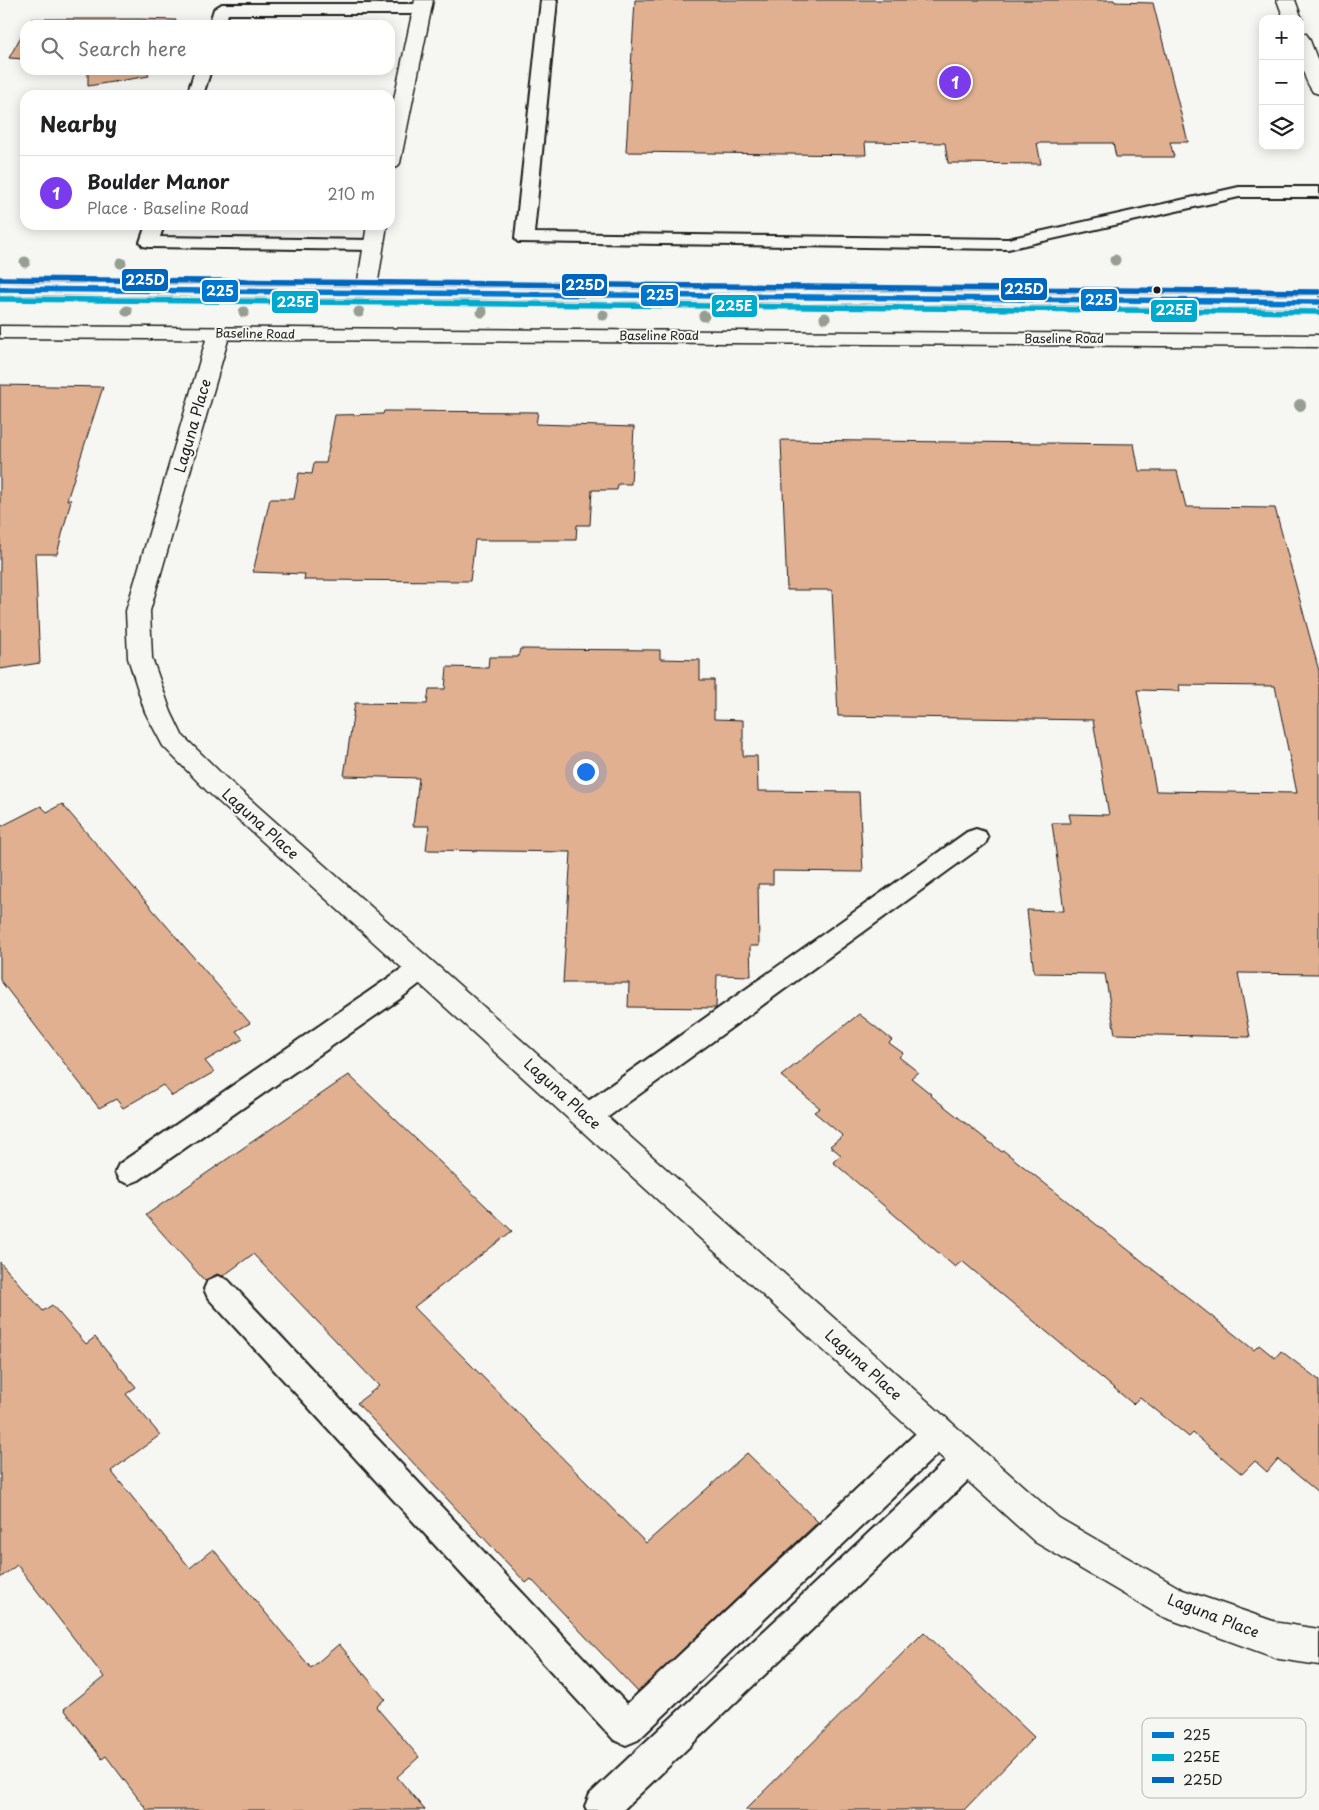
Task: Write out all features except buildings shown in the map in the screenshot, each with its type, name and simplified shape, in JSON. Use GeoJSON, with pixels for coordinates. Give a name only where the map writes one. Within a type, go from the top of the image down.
{"type":"FeatureCollection","features":[{"type":"Feature","properties":{"kind":"main road"},"geometry":{"type":"LineString","coordinates":[[1286,0],[1292,15]]}},
{"type":"Feature","properties":{"kind":"main road"},"geometry":{"type":"LineString","coordinates":[[395,140],[424,5]]}},
{"type":"Feature","properties":{"kind":"main road"},"geometry":{"type":"LineString","coordinates":[[1304,49],[1319,88]]}},
{"type":"Feature","properties":{"kind":"main road"},"geometry":{"type":"LineString","coordinates":[[366,293],[376,230]]}},
{"type":"Feature","properties":{"kind":"main road"},"geometry":{"type":"LineString","coordinates":[[0,289],[1319,302]]}},
{"type":"Feature","properties":{"kind":"main road","name":"Baseline Road"},"geometry":{"type":"LineString","coordinates":[[0,332],[1319,341]]}},
{"type":"Feature","properties":{"kind":"main road","name":"Laguna Place"},"geometry":{"type":"LineString","coordinates":[[219,333],[138,611],[140,658],[158,712],[172,740],[223,790],[1047,1530],[1173,1604],[1279,1641],[1319,1647]]}},
{"type":"Feature","properties":{"kind":"lane"},"geometry":{"type":"LineString","coordinates":[[549,0],[524,238],[1008,244],[1239,192],[1319,192]]}},
{"type":"Feature","properties":{"kind":"lane"},"geometry":{"type":"LineString","coordinates":[[219,20],[222,9],[424,5]]}},
{"type":"Feature","properties":{"kind":"lane"},"geometry":{"type":"LineString","coordinates":[[197,90],[201,75]]}},
{"type":"Feature","properties":{"kind":"lane"},"geometry":{"type":"LineString","coordinates":[[153,230],[149,242],[373,245]]}},
{"type":"Feature","properties":{"kind":"lane"},"geometry":{"type":"LineString","coordinates":[[587,1117],[976,838]]}},
{"type":"Feature","properties":{"kind":"lane"},"geometry":{"type":"LineString","coordinates":[[128,1172],[392,991],[422,968]]}},
{"type":"Feature","properties":{"kind":"lane"},"geometry":{"type":"LineString","coordinates":[[218,1289],[626,1728],[939,1432]]}},
{"type":"Feature","properties":{"kind":"lane"},"geometry":{"type":"LineString","coordinates":[[606,1810],[602,1806],[968,1460]]}},
{"type":"Feature","properties":{"kind":"transit line","name":"225D"},"geometry":{"type":"LineString","coordinates":[[0,279],[1319,292]]}},
{"type":"Feature","properties":{"kind":"transit line","name":"225"},"geometry":{"type":"LineString","coordinates":[[0,289],[1319,302]]}},
{"type":"Feature","properties":{"kind":"transit line","name":"225E"},"geometry":{"type":"LineString","coordinates":[[0,299],[1319,312]]}},
{"type":"Feature","properties":{"kind":"place","name":"Boulder Manor"},"geometry":{"type":"Point","coordinates":[955,82]}}]}
